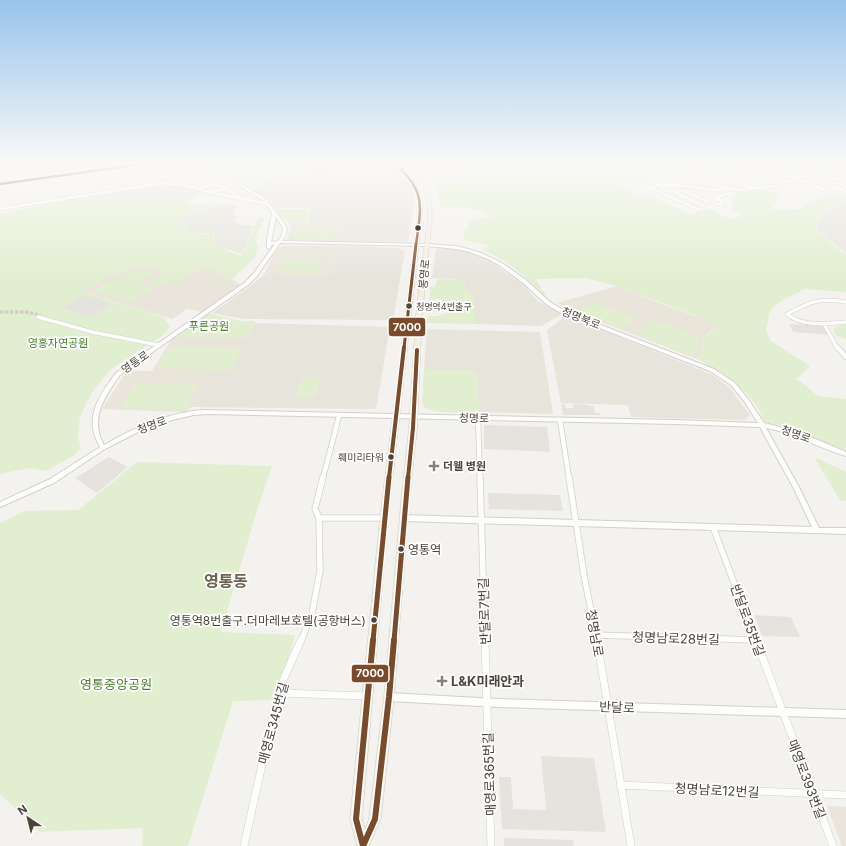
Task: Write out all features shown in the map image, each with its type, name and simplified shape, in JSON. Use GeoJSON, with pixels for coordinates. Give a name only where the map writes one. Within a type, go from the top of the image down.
{"type":"FeatureCollection","features":[{"type":"Feature","properties":{"kind":"main road","name":"봉영로"},"geometry":{"type":"LineString","coordinates":[[363,846],[356,819],[384,518],[420,202]]}},
{"type":"Feature","properties":{"kind":"main road","name":"봉영로"},"geometry":{"type":"LineString","coordinates":[[363,846],[375,818],[389,696],[403,518],[413,416],[419,316],[431,202]]}},
{"type":"Feature","properties":{"kind":"street"},"geometry":{"type":"LineString","coordinates":[[0,209],[39,202]]}},
{"type":"Feature","properties":{"kind":"street"},"geometry":{"type":"LineString","coordinates":[[259,202],[268,204],[283,224],[285,231],[281,240],[268,238]]}},
{"type":"Feature","properties":{"kind":"street"},"geometry":{"type":"LineString","coordinates":[[682,202],[698,210]]}},
{"type":"Feature","properties":{"kind":"street"},"geometry":{"type":"LineString","coordinates":[[696,202],[704,206]]}},
{"type":"Feature","properties":{"kind":"street"},"geometry":{"type":"LineString","coordinates":[[716,204],[723,205],[722,202]]}},
{"type":"Feature","properties":{"kind":"street"},"geometry":{"type":"LineString","coordinates":[[269,254],[268,238],[273,225],[274,213]]}},
{"type":"Feature","properties":{"kind":"street"},"geometry":{"type":"LineString","coordinates":[[273,225],[283,224]]}},
{"type":"Feature","properties":{"kind":"street","name":"청명북로"},"geometry":{"type":"LineString","coordinates":[[269,244],[281,240],[427,245],[462,248],[487,256],[524,282],[545,302],[562,312],[712,370],[733,384],[746,400],[796,487],[817,530]]}},
{"type":"Feature","properties":{"kind":"street","name":"영통로"},"geometry":{"type":"LineString","coordinates":[[103,448],[98,442],[94,425],[97,408],[105,390],[118,374],[246,284],[255,275],[269,254],[281,240]]}},
{"type":"Feature","properties":{"kind":"street"},"geometry":{"type":"LineString","coordinates":[[846,302],[828,298],[816,299],[787,314],[789,318],[796,320],[824,324],[846,322]]}},
{"type":"Feature","properties":{"kind":"street"},"geometry":{"type":"LineString","coordinates":[[39,316],[103,334],[158,345]]}},
{"type":"Feature","properties":{"kind":"street"},"geometry":{"type":"LineString","coordinates":[[824,324],[840,351],[846,357]]}},
{"type":"Feature","properties":{"kind":"street","name":"청명로"},"geometry":{"type":"LineString","coordinates":[[103,448],[156,421],[195,413],[660,421],[762,426],[779,428],[798,434],[846,454]]}},
{"type":"Feature","properties":{"kind":"street","name":"매영로345번길"},"geometry":{"type":"LineString","coordinates":[[244,846],[275,706],[284,678],[293,661],[312,614],[320,570],[319,518],[314,509],[338,416]]}},
{"type":"Feature","properties":{"kind":"street","name":"반달로7번길"},"geometry":{"type":"LineString","coordinates":[[478,418],[486,702]]}},
{"type":"Feature","properties":{"kind":"street","name":"청명남로"},"geometry":{"type":"LineString","coordinates":[[560,420],[584,576],[596,635],[631,846]]}},
{"type":"Feature","properties":{"kind":"street"},"geometry":{"type":"LineString","coordinates":[[0,505],[52,481],[103,448]]}},
{"type":"Feature","properties":{"kind":"street"},"geometry":{"type":"LineString","coordinates":[[319,518],[384,518]]}},
{"type":"Feature","properties":{"kind":"street"},"geometry":{"type":"LineString","coordinates":[[403,518],[846,531]]}},
{"type":"Feature","properties":{"kind":"street","name":"반달로35번길"},"geometry":{"type":"LineString","coordinates":[[713,527],[782,712]]}},
{"type":"Feature","properties":{"kind":"street","name":"청명남로28번길"},"geometry":{"type":"LineString","coordinates":[[596,635],[755,640]]}},
{"type":"Feature","properties":{"kind":"street"},"geometry":{"type":"LineString","coordinates":[[280,693],[368,696]]}},
{"type":"Feature","properties":{"kind":"street","name":"반달로"},"geometry":{"type":"LineString","coordinates":[[389,696],[486,702],[846,714]]}},
{"type":"Feature","properties":{"kind":"street","name":"매영로365번길"},"geometry":{"type":"LineString","coordinates":[[486,702],[491,846]]}},
{"type":"Feature","properties":{"kind":"street","name":"매영로393번길"},"geometry":{"type":"LineString","coordinates":[[782,712],[833,846]]}},
{"type":"Feature","properties":{"kind":"street","name":"청명남로12번길"},"geometry":{"type":"LineString","coordinates":[[620,786],[846,795]]}},
{"type":"Feature","properties":{"kind":"shaded area"},"geometry":{"type":"Polygon","coordinates":[[[272,202],[414,202],[414,205],[408,242],[341,241],[346,223],[308,222],[311,208],[276,208],[272,202]]]}},
{"type":"Feature","properties":{"kind":"shaded area"},"geometry":{"type":"Polygon","coordinates":[[[841,203],[846,204],[846,253],[818,231],[816,223],[822,213],[841,203]]]}},
{"type":"Feature","properties":{"kind":"shaded area"},"geometry":{"type":"Polygon","coordinates":[[[225,204],[238,206],[232,213],[237,217],[235,222],[244,225],[254,225],[242,254],[218,246],[215,243],[214,233],[197,233],[189,230],[182,221],[178,220],[192,213],[225,204]]]}},
{"type":"Feature","properties":{"kind":"shaded area"},"geometry":{"type":"Polygon","coordinates":[[[287,221],[347,223],[341,241],[287,240],[291,228],[287,221]]]}},
{"type":"Feature","properties":{"kind":"shaded area"},"geometry":{"type":"Polygon","coordinates":[[[283,246],[340,246],[330,275],[264,275],[276,249],[283,246]]]}},
{"type":"Feature","properties":{"kind":"shaded area"},"geometry":{"type":"Polygon","coordinates":[[[340,246],[399,248],[405,251],[393,320],[243,319],[212,313],[264,275],[330,275],[340,246]]]}},
{"type":"Feature","properties":{"kind":"shaded area"},"geometry":{"type":"Polygon","coordinates":[[[436,249],[457,249],[472,252],[484,257],[521,283],[539,302],[562,314],[541,326],[475,324],[475,298],[465,289],[465,280],[432,278],[436,249]]]}},
{"type":"Feature","properties":{"kind":"shaded area"},"geometry":{"type":"Polygon","coordinates":[[[142,265],[165,272],[147,283],[156,286],[167,281],[180,281],[192,271],[211,267],[223,278],[232,279],[242,286],[204,312],[187,309],[172,319],[83,292],[84,289],[111,275],[142,265]]]}},
{"type":"Feature","properties":{"kind":"shaded area"},"geometry":{"type":"Polygon","coordinates":[[[617,286],[720,325],[701,340],[701,353],[697,359],[573,311],[557,303],[617,286]]]}},
{"type":"Feature","properties":{"kind":"shaded area"},"geometry":{"type":"Polygon","coordinates":[[[84,295],[112,304],[90,317],[61,308],[84,295]]]}},
{"type":"Feature","properties":{"kind":"shaded area"},"geometry":{"type":"Polygon","coordinates":[[[566,316],[711,374],[728,386],[750,415],[744,420],[631,417],[628,405],[561,403],[547,330],[566,316]]]}},
{"type":"Feature","properties":{"kind":"shaded area"},"geometry":{"type":"Polygon","coordinates":[[[255,323],[390,327],[376,409],[192,407],[208,372],[234,372],[255,323]]]}},
{"type":"Feature","properties":{"kind":"shaded area"},"geometry":{"type":"Polygon","coordinates":[[[789,324],[825,326],[830,335],[793,332],[789,324]]]}},
{"type":"Feature","properties":{"kind":"shaded area"},"geometry":{"type":"Polygon","coordinates":[[[427,329],[540,332],[553,414],[479,412],[477,371],[424,370],[427,329]]]}},
{"type":"Feature","properties":{"kind":"shaded area"},"geometry":{"type":"Polygon","coordinates":[[[172,338],[249,338],[234,372],[208,372],[192,407],[184,412],[102,409],[127,371],[152,371],[172,338]]]}},
{"type":"Feature","properties":{"kind":"shaded area"},"geometry":{"type":"Polygon","coordinates":[[[561,404],[565,404],[566,408],[573,408],[573,404],[593,406],[595,413],[600,413],[601,415],[563,415],[561,404]]]}},
{"type":"Feature","properties":{"kind":"shaded area"},"geometry":{"type":"Polygon","coordinates":[[[484,425],[547,427],[550,452],[484,449],[484,425]]]}},
{"type":"Feature","properties":{"kind":"shaded area"},"geometry":{"type":"Polygon","coordinates":[[[109,457],[128,467],[97,493],[75,478],[109,457]]]}},
{"type":"Feature","properties":{"kind":"shaded area"},"geometry":{"type":"Polygon","coordinates":[[[488,493],[560,495],[563,511],[489,509],[488,493]]]}},
{"type":"Feature","properties":{"kind":"shaded area"},"geometry":{"type":"Polygon","coordinates":[[[754,615],[791,617],[800,637],[762,636],[754,615]]]}},
{"type":"Feature","properties":{"kind":"shaded area"},"geometry":{"type":"Polygon","coordinates":[[[541,756],[594,758],[606,832],[502,829],[499,777],[511,777],[513,809],[546,810],[541,756]]]}},
{"type":"Feature","properties":{"kind":"shaded area"},"geometry":{"type":"Polygon","coordinates":[[[827,806],[846,807],[846,846],[842,846],[827,806]]]}},
{"type":"Feature","properties":{"kind":"shaded area"},"geometry":{"type":"Polygon","coordinates":[[[504,838],[573,840],[574,846],[504,846],[504,838]]]}},
{"type":"Feature","properties":{"kind":"green space","name":"영흥자연공원"},"geometry":{"type":"Polygon","coordinates":[[[55,202],[223,204],[192,212],[178,220],[185,225],[185,227],[195,233],[213,233],[214,243],[230,252],[242,256],[257,221],[260,217],[265,218],[257,234],[256,240],[258,247],[254,258],[232,279],[223,278],[211,267],[190,272],[180,281],[167,281],[157,286],[147,283],[165,272],[142,265],[111,275],[84,289],[83,292],[163,317],[170,326],[166,333],[110,370],[92,392],[80,417],[78,437],[81,448],[74,455],[46,471],[30,468],[0,474],[0,214],[55,202]]]}},
{"type":"Feature","properties":{"kind":"green space"},"geometry":{"type":"Polygon","coordinates":[[[440,202],[665,202],[690,214],[709,209],[728,218],[736,218],[741,217],[739,212],[734,212],[730,209],[733,207],[732,202],[777,202],[772,209],[779,210],[803,209],[803,206],[809,202],[840,202],[821,213],[815,223],[817,231],[846,254],[846,292],[805,289],[778,303],[770,310],[766,331],[771,341],[810,366],[797,379],[818,396],[846,399],[846,451],[786,426],[765,422],[757,407],[744,390],[722,373],[697,359],[701,353],[701,340],[720,325],[617,286],[586,278],[535,279],[546,295],[544,296],[531,282],[516,270],[500,258],[483,250],[490,245],[464,240],[464,230],[469,228],[468,221],[492,216],[475,209],[441,207],[440,202]]]}},
{"type":"Feature","properties":{"kind":"green space"},"geometry":{"type":"Polygon","coordinates":[[[275,209],[310,209],[307,221],[285,221],[275,209]]]}},
{"type":"Feature","properties":{"kind":"green space"},"geometry":{"type":"Polygon","coordinates":[[[295,229],[338,230],[335,240],[291,239],[295,229]]]}},
{"type":"Feature","properties":{"kind":"green space"},"geometry":{"type":"Polygon","coordinates":[[[285,260],[318,260],[316,269],[282,268],[285,260]]]}},
{"type":"Feature","properties":{"kind":"green space"},"geometry":{"type":"Polygon","coordinates":[[[136,269],[154,274],[138,283],[119,278],[136,269]]]}},
{"type":"Feature","properties":{"kind":"green space"},"geometry":{"type":"Polygon","coordinates":[[[280,269],[329,270],[328,274],[279,273],[280,269]]]}},
{"type":"Feature","properties":{"kind":"green space"},"geometry":{"type":"Polygon","coordinates":[[[116,278],[154,289],[131,302],[92,290],[116,278]]]}},
{"type":"Feature","properties":{"kind":"green space"},"geometry":{"type":"Polygon","coordinates":[[[437,279],[465,280],[465,289],[475,298],[475,324],[427,323],[428,316],[439,316],[451,311],[441,299],[429,300],[430,287],[435,287],[437,279]]]}},
{"type":"Feature","properties":{"kind":"green space"},"geometry":{"type":"Polygon","coordinates":[[[594,303],[635,318],[622,328],[577,311],[594,303]]]}},
{"type":"Feature","properties":{"kind":"green space","name":"푸른공원"},"geometry":{"type":"Polygon","coordinates":[[[207,313],[240,321],[255,321],[255,323],[249,338],[172,338],[207,313]]]}},
{"type":"Feature","properties":{"kind":"green space"},"geometry":{"type":"Polygon","coordinates":[[[653,320],[699,337],[697,339],[697,350],[691,356],[636,334],[653,320]]]}},
{"type":"Feature","properties":{"kind":"green space"},"geometry":{"type":"Polygon","coordinates":[[[846,324],[846,339],[835,335],[833,330],[837,326],[846,324]]]}},
{"type":"Feature","properties":{"kind":"green space"},"geometry":{"type":"Polygon","coordinates":[[[180,347],[241,349],[232,370],[157,368],[168,349],[178,349],[180,347]]]}},
{"type":"Feature","properties":{"kind":"green space"},"geometry":{"type":"Polygon","coordinates":[[[424,370],[477,370],[479,412],[443,412],[429,410],[424,407],[422,402],[424,370]]]}},
{"type":"Feature","properties":{"kind":"green space"},"geometry":{"type":"Polygon","coordinates":[[[301,377],[320,377],[316,397],[296,397],[301,377]]]}},
{"type":"Feature","properties":{"kind":"green space"},"geometry":{"type":"Polygon","coordinates":[[[136,383],[197,384],[185,409],[121,408],[136,383]]]}},
{"type":"Feature","properties":{"kind":"green space"},"geometry":{"type":"Polygon","coordinates":[[[814,457],[846,472],[846,501],[840,500],[814,457]]]}},
{"type":"Feature","properties":{"kind":"green space","name":"영통중앙공원"},"geometry":{"type":"Polygon","coordinates":[[[137,462],[272,466],[257,510],[221,632],[295,635],[288,659],[270,700],[233,701],[188,846],[142,846],[143,828],[40,832],[0,794],[0,523],[24,511],[78,510],[137,462]]]}},
{"type":"Feature","properties":{"kind":"tunnel"},"geometry":{"type":"LineString","coordinates":[[0,312],[26,312],[40,315]]}},
{"type":"Feature","properties":{"kind":"transit line","name":"7000"},"geometry":{"type":"LineString","coordinates":[[363,846],[356,819],[384,518],[420,202]]}},
{"type":"Feature","properties":{"kind":"transit line","name":"7000"},"geometry":{"type":"LineString","coordinates":[[363,846],[375,819],[389,697],[405,502],[413,428],[417,350]]}},
{"type":"Feature","properties":{"kind":"place","name":"청명역4번출구"},"geometry":{"type":"Point","coordinates":[409,306]}},
{"type":"Feature","properties":{"kind":"place","name":"훼미리타워"},"geometry":{"type":"Point","coordinates":[391,457]}},
{"type":"Feature","properties":{"kind":"place","name":"더웰 병원"},"geometry":{"type":"Point","coordinates":[434,466]}},
{"type":"Feature","properties":{"kind":"place","name":"영통역"},"geometry":{"type":"Point","coordinates":[401,549]}},
{"type":"Feature","properties":{"kind":"place","name":"영통역8번출구.더마레보호텔(공항버스)"},"geometry":{"type":"Point","coordinates":[374,620]}},
{"type":"Feature","properties":{"kind":"place","name":"L&K미래안과"},"geometry":{"type":"Point","coordinates":[442,681]}},
{"type":"Feature","properties":{"kind":"district","name":"영통동"},"geometry":{"type":"Point","coordinates":[226,581]}}]}
